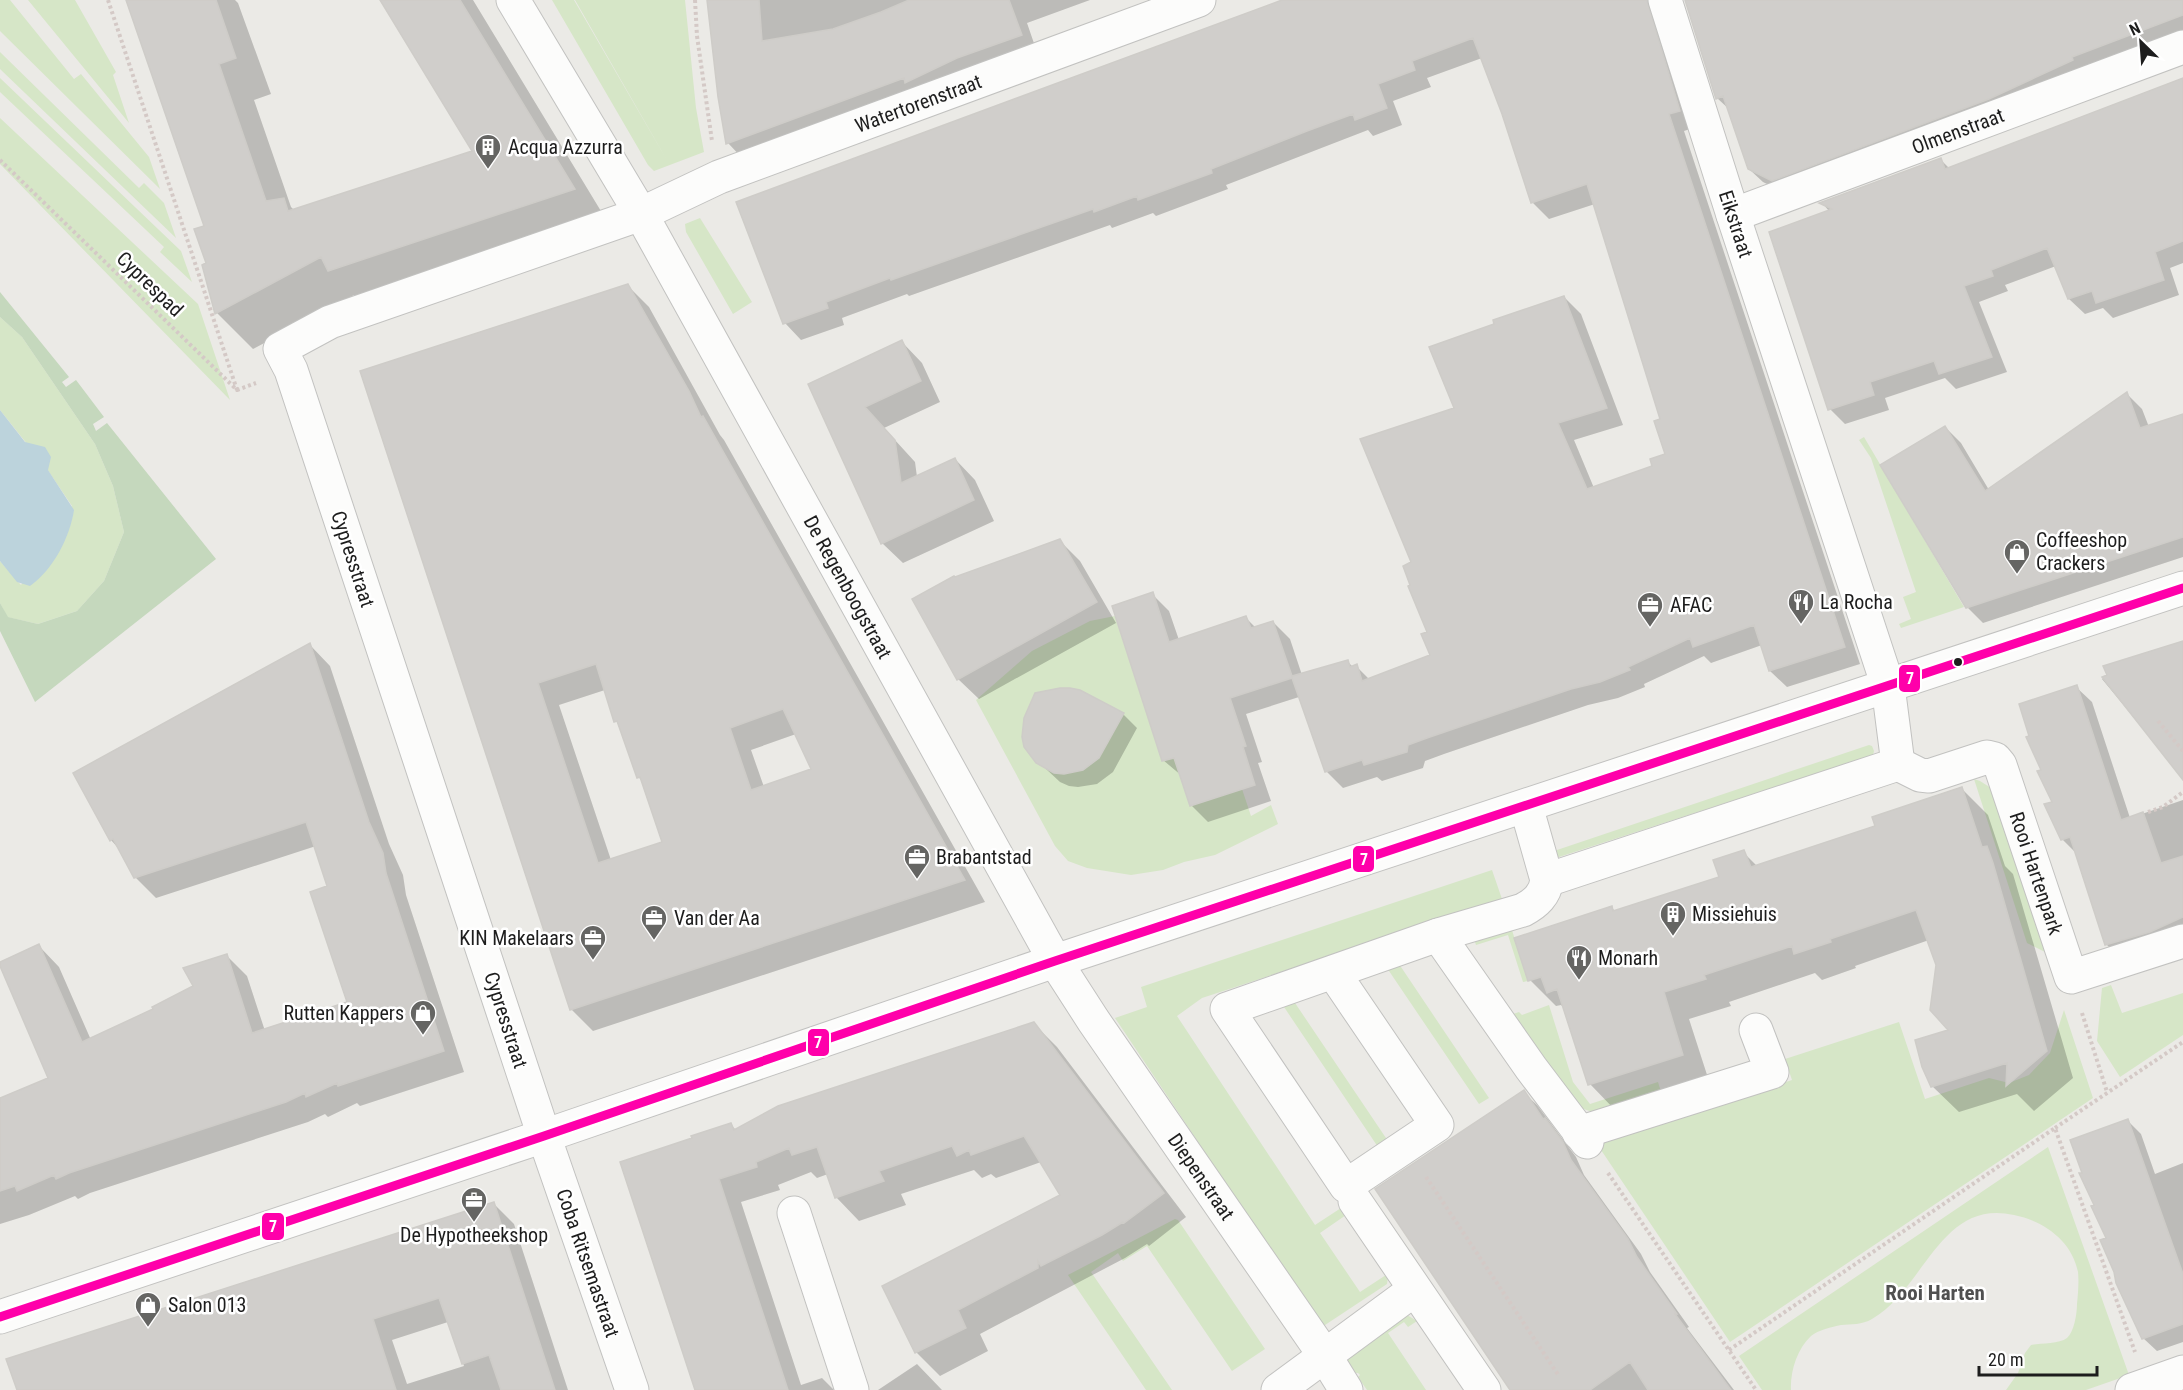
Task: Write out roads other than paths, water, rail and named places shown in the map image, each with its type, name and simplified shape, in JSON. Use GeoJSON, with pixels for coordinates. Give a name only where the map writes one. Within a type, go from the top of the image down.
{"type":"FeatureCollection","features":[{"type":"Feature","properties":{"kind":"street","name":"De Regenboogstraat"},"geometry":{"type":"LineString","coordinates":[[513,0],[641,214],[1055,961]]}},
{"type":"Feature","properties":{"kind":"street","name":"Watertorenstraat"},"geometry":{"type":"LineString","coordinates":[[641,214],[719,177],[1199,0]]}},
{"type":"Feature","properties":{"kind":"street","name":"Eikstraat"},"geometry":{"type":"LineString","coordinates":[[1665,0],[1888,686],[1898,764]]}},
{"type":"Feature","properties":{"kind":"street","name":"Olmenstraat"},"geometry":{"type":"LineString","coordinates":[[1733,215],[2183,47]]}},
{"type":"Feature","properties":{"kind":"street","name":"Cypresstraat"},"geometry":{"type":"LineString","coordinates":[[544,1136],[291,370],[280,349],[330,322],[641,214]]}},
{"type":"Feature","properties":{"kind":"street"},"geometry":{"type":"LineString","coordinates":[[0,1317],[544,1136],[1055,961],[2183,588]]}},
{"type":"Feature","properties":{"kind":"street","name":"Rooi Hartenpark"},"geometry":{"type":"LineString","coordinates":[[1898,764],[1920,775],[1929,776],[1987,757],[1995,759],[2000,765],[2071,977],[2183,940]]}},
{"type":"Feature","properties":{"kind":"street"},"geometry":{"type":"LineString","coordinates":[[1547,880],[1898,764]]}},
{"type":"Feature","properties":{"kind":"street"},"geometry":{"type":"LineString","coordinates":[[1333,972],[1437,1125],[1346,1186],[1227,1009],[1438,935],[1523,910],[1535,904],[1542,896],[1547,880],[1526,806]]}},
{"type":"Feature","properties":{"kind":"street"},"geometry":{"type":"LineString","coordinates":[[1438,935],[1583,1138],[1772,1072],[1756,1030]]}},
{"type":"Feature","properties":{"kind":"street","name":"Diepenstraat"},"geometry":{"type":"LineString","coordinates":[[1055,961],[1346,1390]]}},
{"type":"Feature","properties":{"kind":"street","name":"Coba Ritsemastraat"},"geometry":{"type":"LineString","coordinates":[[544,1136],[632,1390]]}},
{"type":"Feature","properties":{"kind":"street"},"geometry":{"type":"LineString","coordinates":[[1355,1201],[1484,1390]]}},
{"type":"Feature","properties":{"kind":"street"},"geometry":{"type":"LineString","coordinates":[[794,1213],[852,1390]]}},
{"type":"Feature","properties":{"kind":"street"},"geometry":{"type":"LineString","coordinates":[[1278,1390],[1414,1290]]}},
{"type":"Feature","properties":{"kind":"street"},"geometry":{"type":"LineString","coordinates":[[2139,1387],[2183,1372]]}},
{"type":"Feature","properties":{"kind":"water"},"geometry":{"type":"Polygon","coordinates":[[[0,410],[25,442],[45,447],[51,457],[48,470],[74,510],[69,531],[59,552],[46,571],[30,586],[17,582],[0,561],[0,410]]]}},
{"type":"Feature","properties":{"kind":"place","name":"Acqua Azzurra"},"geometry":{"type":"Point","coordinates":[488,170]}},
{"type":"Feature","properties":{"kind":"place","name":"Coffeeshop Crackers"},"geometry":{"type":"Point","coordinates":[2017,575]}},
{"type":"Feature","properties":{"kind":"place","name":"La Rocha"},"geometry":{"type":"Point","coordinates":[1801,625]}},
{"type":"Feature","properties":{"kind":"place","name":"AFAC"},"geometry":{"type":"Point","coordinates":[1650,628]}},
{"type":"Feature","properties":{"kind":"place","name":"Brabantstad"},"geometry":{"type":"Point","coordinates":[917,880]}},
{"type":"Feature","properties":{"kind":"place","name":"Missiehuis"},"geometry":{"type":"Point","coordinates":[1673,937]}},
{"type":"Feature","properties":{"kind":"place","name":"Van der Aa"},"geometry":{"type":"Point","coordinates":[654,941]}},
{"type":"Feature","properties":{"kind":"place","name":"KIN Makelaars"},"geometry":{"type":"Point","coordinates":[593,961]}},
{"type":"Feature","properties":{"kind":"place","name":"Monarh"},"geometry":{"type":"Point","coordinates":[1579,981]}},
{"type":"Feature","properties":{"kind":"place","name":"Rutten Kappers"},"geometry":{"type":"Point","coordinates":[423,1036]}},
{"type":"Feature","properties":{"kind":"place","name":"De Hypotheekshop"},"geometry":{"type":"Point","coordinates":[474,1223]}},
{"type":"Feature","properties":{"kind":"place","name":"Salon 013"},"geometry":{"type":"Point","coordinates":[148,1328]}},
{"type":"Feature","properties":{"kind":"district","name":"Rooi Harten"},"geometry":{"type":"Point","coordinates":[1935,1293]}}]}
